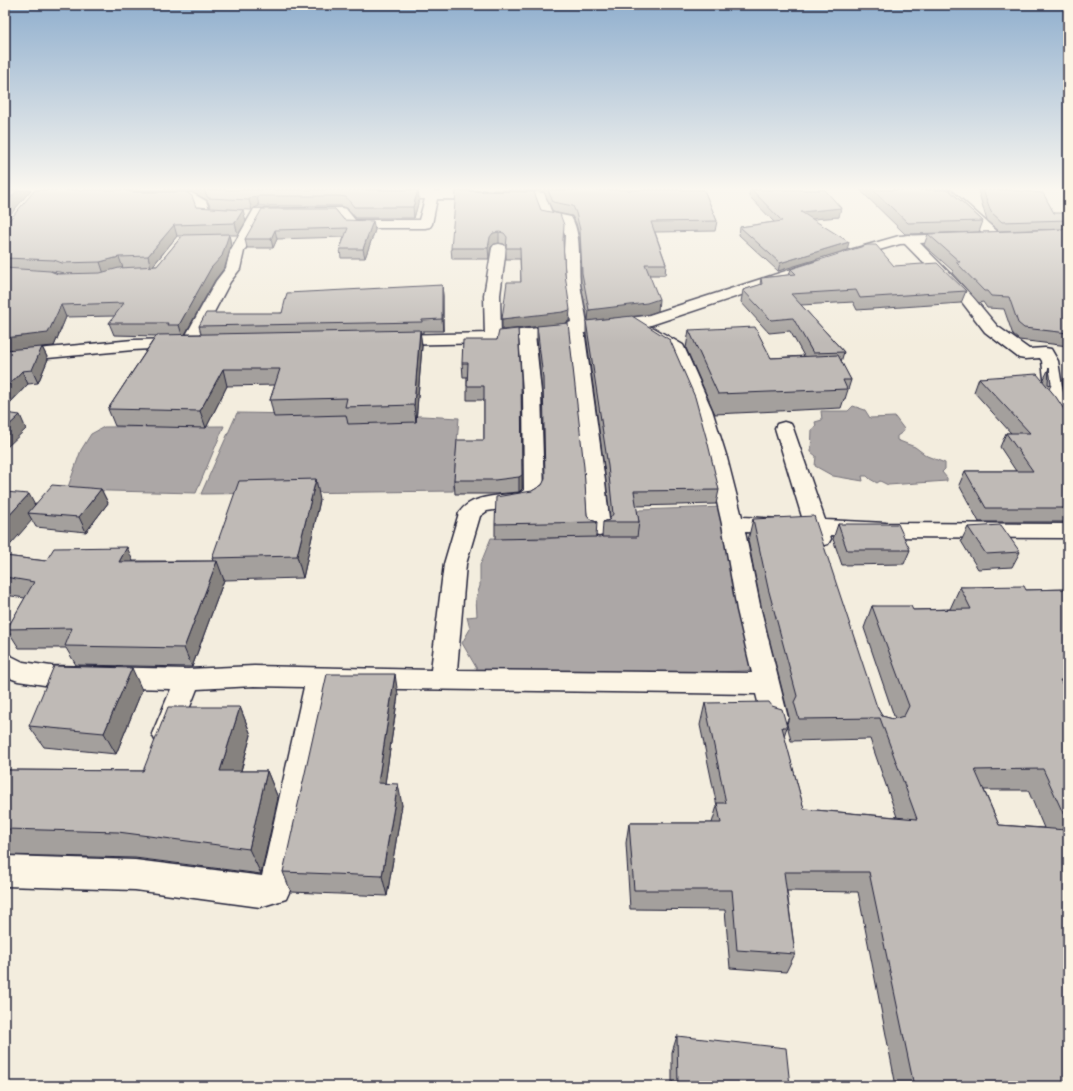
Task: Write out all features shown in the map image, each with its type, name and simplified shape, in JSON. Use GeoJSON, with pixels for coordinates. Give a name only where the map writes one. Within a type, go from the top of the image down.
{"type":"FeatureCollection","features":[{"type":"Feature","properties":{"kind":"street"},"geometry":{"type":"LineString","coordinates":[[189,344],[223,281],[233,269],[237,251],[235,241]]}},
{"type":"Feature","properties":{"kind":"street"},"geometry":{"type":"LineString","coordinates":[[569,329],[579,324],[573,285],[572,241]]}},
{"type":"Feature","properties":{"kind":"street"},"geometry":{"type":"LineString","coordinates":[[381,340],[493,338],[648,321],[811,267],[896,241]]}},
{"type":"Feature","properties":{"kind":"street"},"geometry":{"type":"LineString","coordinates":[[909,241],[967,299],[991,329],[1025,354],[1045,353],[1050,360],[1053,390],[1062,404],[1068,423]]}},
{"type":"Feature","properties":{"kind":"street"},"geometry":{"type":"LineString","coordinates":[[493,338],[492,295],[499,248]]}},
{"type":"Feature","properties":{"kind":"street"},"geometry":{"type":"LineString","coordinates":[[633,322],[676,349],[703,410],[717,458],[733,524],[749,610],[775,718]]}},
{"type":"Feature","properties":{"kind":"street"},"geometry":{"type":"LineString","coordinates":[[569,329],[577,337],[595,481],[599,529]]}},
{"type":"Feature","properties":{"kind":"street"},"geometry":{"type":"LineString","coordinates":[[443,680],[455,564],[470,513],[481,505],[525,499],[534,493],[532,392],[527,334]]}},
{"type":"Feature","properties":{"kind":"street"},"geometry":{"type":"LineString","coordinates":[[5,357],[133,346],[205,344]]}},
{"type":"Feature","properties":{"kind":"street"},"geometry":{"type":"LineString","coordinates":[[784,428],[815,527],[828,560]]}},
{"type":"Feature","properties":{"kind":"street"},"geometry":{"type":"LineString","coordinates":[[733,524],[993,531],[1068,531]]}},
{"type":"Feature","properties":{"kind":"street"},"geometry":{"type":"LineString","coordinates":[[5,663],[18,671],[51,676],[188,679],[254,676],[767,684]]}},
{"type":"Feature","properties":{"kind":"street"},"geometry":{"type":"LineString","coordinates":[[5,871],[135,875],[260,892],[275,888],[319,677]]}},
{"type":"Feature","properties":{"kind":"street"},"geometry":{"type":"LineString","coordinates":[[158,753],[188,679]]}},
{"type":"Feature","properties":{"kind":"shaded area"},"geometry":{"type":"Polygon","coordinates":[[[853,406],[865,410],[870,418],[895,417],[904,429],[903,432],[897,436],[897,440],[915,447],[927,456],[945,463],[945,469],[942,472],[947,478],[947,481],[888,485],[880,481],[877,483],[867,476],[862,476],[863,481],[833,476],[815,466],[816,456],[811,452],[812,429],[816,426],[815,422],[822,420],[821,411],[848,411],[853,406]]]}},
{"type":"Feature","properties":{"kind":"shaded area"},"geometry":{"type":"Polygon","coordinates":[[[237,413],[459,418],[453,491],[201,494],[237,413]]]}},
{"type":"Feature","properties":{"kind":"shaded area"},"geometry":{"type":"Polygon","coordinates":[[[224,426],[196,493],[67,490],[81,450],[91,434],[104,427],[224,426]]]}},
{"type":"Feature","properties":{"kind":"shaded area"},"geometry":{"type":"Polygon","coordinates":[[[722,507],[757,670],[665,675],[480,674],[462,643],[470,629],[467,617],[477,616],[476,598],[480,586],[480,565],[491,538],[546,539],[604,532],[640,510],[722,507]]]}},
{"type":"Feature","properties":{"kind":"building"},"geometry":{"type":"Polygon","coordinates":[[[5,241],[161,241],[148,256],[119,257],[100,262],[62,263],[54,260],[5,258],[5,241]]]}},
{"type":"Feature","properties":{"kind":"building"},"geometry":{"type":"Polygon","coordinates":[[[178,241],[227,241],[222,256],[211,268],[179,325],[167,325],[168,323],[109,323],[124,303],[61,305],[48,333],[5,338],[5,268],[50,271],[58,274],[100,273],[119,268],[157,266],[178,241]]]}},
{"type":"Feature","properties":{"kind":"building"},"geometry":{"type":"Polygon","coordinates":[[[343,241],[366,241],[363,249],[340,249],[343,241]]]}},
{"type":"Feature","properties":{"kind":"building"},"geometry":{"type":"Polygon","coordinates":[[[452,241],[489,241],[488,248],[451,248],[452,241]]]}},
{"type":"Feature","properties":{"kind":"building"},"geometry":{"type":"Polygon","coordinates":[[[507,241],[563,241],[565,274],[570,310],[502,319],[507,282],[521,282],[520,248],[506,248],[507,241]]]}},
{"type":"Feature","properties":{"kind":"building"},"geometry":{"type":"Polygon","coordinates":[[[581,241],[658,241],[666,264],[645,264],[659,299],[647,303],[589,310],[582,273],[581,241]]]}},
{"type":"Feature","properties":{"kind":"building"},"geometry":{"type":"Polygon","coordinates":[[[755,241],[849,242],[780,263],[755,241]]]}},
{"type":"Feature","properties":{"kind":"building"},"geometry":{"type":"Polygon","coordinates":[[[936,241],[1068,241],[1068,303],[1064,303],[1068,313],[1068,333],[1024,328],[1018,323],[1009,297],[991,296],[987,291],[984,291],[956,262],[960,262],[936,241]]]}},
{"type":"Feature","properties":{"kind":"building"},"geometry":{"type":"Polygon","coordinates":[[[867,245],[876,245],[894,266],[937,263],[966,291],[860,298],[856,290],[791,294],[844,352],[813,353],[793,318],[771,320],[743,290],[762,284],[761,278],[796,274],[791,269],[867,245]]]}},
{"type":"Feature","properties":{"kind":"building"},"geometry":{"type":"Polygon","coordinates":[[[442,285],[442,319],[422,320],[422,322],[199,326],[206,313],[282,313],[287,293],[442,285]]]}},
{"type":"Feature","properties":{"kind":"building"},"geometry":{"type":"Polygon","coordinates":[[[632,316],[670,340],[695,397],[719,490],[634,491],[639,522],[603,522],[609,520],[613,514],[608,466],[586,321],[632,316]]]}},
{"type":"Feature","properties":{"kind":"building"},"geometry":{"type":"Polygon","coordinates":[[[568,323],[584,467],[587,515],[591,520],[597,522],[495,524],[496,497],[532,491],[542,485],[545,479],[543,378],[537,326],[568,323]]]}},
{"type":"Feature","properties":{"kind":"building"},"geometry":{"type":"Polygon","coordinates":[[[755,327],[771,358],[838,355],[851,380],[843,380],[847,389],[718,394],[689,330],[755,327]]]}},
{"type":"Feature","properties":{"kind":"building"},"geometry":{"type":"Polygon","coordinates":[[[518,329],[521,378],[522,475],[519,477],[495,480],[454,480],[457,440],[484,440],[484,386],[467,386],[468,363],[462,363],[463,340],[497,340],[499,331],[518,329]]]}},
{"type":"Feature","properties":{"kind":"building"},"geometry":{"type":"Polygon","coordinates":[[[420,330],[414,405],[345,407],[347,398],[270,400],[280,369],[223,369],[200,411],[108,409],[157,335],[420,330]]]}},
{"type":"Feature","properties":{"kind":"building"},"geometry":{"type":"Polygon","coordinates":[[[42,347],[32,370],[22,371],[5,389],[5,350],[42,347]]]}},
{"type":"Feature","properties":{"kind":"building"},"geometry":{"type":"Polygon","coordinates":[[[1049,368],[1051,385],[1048,384],[1049,368]]]}},
{"type":"Feature","properties":{"kind":"building"},"geometry":{"type":"Polygon","coordinates":[[[1037,374],[1068,414],[1068,508],[986,508],[965,471],[1033,471],[1006,433],[1030,433],[979,378],[1037,374]]]}},
{"type":"Feature","properties":{"kind":"building"},"geometry":{"type":"Polygon","coordinates":[[[5,413],[20,415],[5,429],[5,413]]]}},
{"type":"Feature","properties":{"kind":"building"},"geometry":{"type":"Polygon","coordinates":[[[316,479],[297,556],[212,558],[239,481],[316,479]]]}},
{"type":"Feature","properties":{"kind":"building"},"geometry":{"type":"Polygon","coordinates":[[[52,485],[101,489],[79,517],[28,513],[52,485]]]}},
{"type":"Feature","properties":{"kind":"building"},"geometry":{"type":"Polygon","coordinates":[[[5,492],[29,494],[5,520],[5,492]]]}},
{"type":"Feature","properties":{"kind":"building"},"geometry":{"type":"Polygon","coordinates":[[[814,516],[877,707],[882,716],[893,719],[904,716],[909,706],[872,606],[911,606],[913,610],[971,609],[960,587],[1024,586],[1026,590],[1068,589],[1068,680],[1060,680],[1068,694],[1068,813],[1063,813],[1043,769],[975,770],[999,825],[1066,830],[1068,834],[1068,1086],[914,1086],[869,872],[784,872],[795,954],[737,950],[732,890],[634,890],[629,823],[721,823],[717,803],[726,803],[705,703],[769,702],[772,706],[782,709],[787,727],[782,727],[804,809],[917,819],[880,718],[799,719],[794,702],[797,696],[768,588],[753,519],[814,516]]]}},
{"type":"Feature","properties":{"kind":"building"},"geometry":{"type":"Polygon","coordinates":[[[838,524],[898,524],[910,550],[847,550],[838,524]]]}},
{"type":"Feature","properties":{"kind":"building"},"geometry":{"type":"Polygon","coordinates":[[[1001,525],[1020,552],[986,554],[968,527],[1001,525]]]}},
{"type":"Feature","properties":{"kind":"building"},"geometry":{"type":"Polygon","coordinates":[[[127,547],[119,562],[217,561],[184,648],[65,646],[72,628],[7,629],[34,582],[5,577],[5,556],[46,561],[54,548],[127,547]]]}},
{"type":"Feature","properties":{"kind":"building"},"geometry":{"type":"Polygon","coordinates":[[[54,666],[132,668],[104,733],[29,726],[54,666]]]}},
{"type":"Feature","properties":{"kind":"building"},"geometry":{"type":"Polygon","coordinates":[[[327,674],[395,674],[378,783],[398,784],[382,876],[283,872],[327,674]]]}},
{"type":"Feature","properties":{"kind":"building"},"geometry":{"type":"Polygon","coordinates":[[[168,707],[240,707],[220,771],[267,771],[249,849],[118,832],[5,829],[5,770],[143,771],[168,707]]]}},
{"type":"Feature","properties":{"kind":"building"},"geometry":{"type":"Polygon","coordinates":[[[677,1036],[786,1048],[790,1086],[678,1086],[677,1036]]]}}]}
